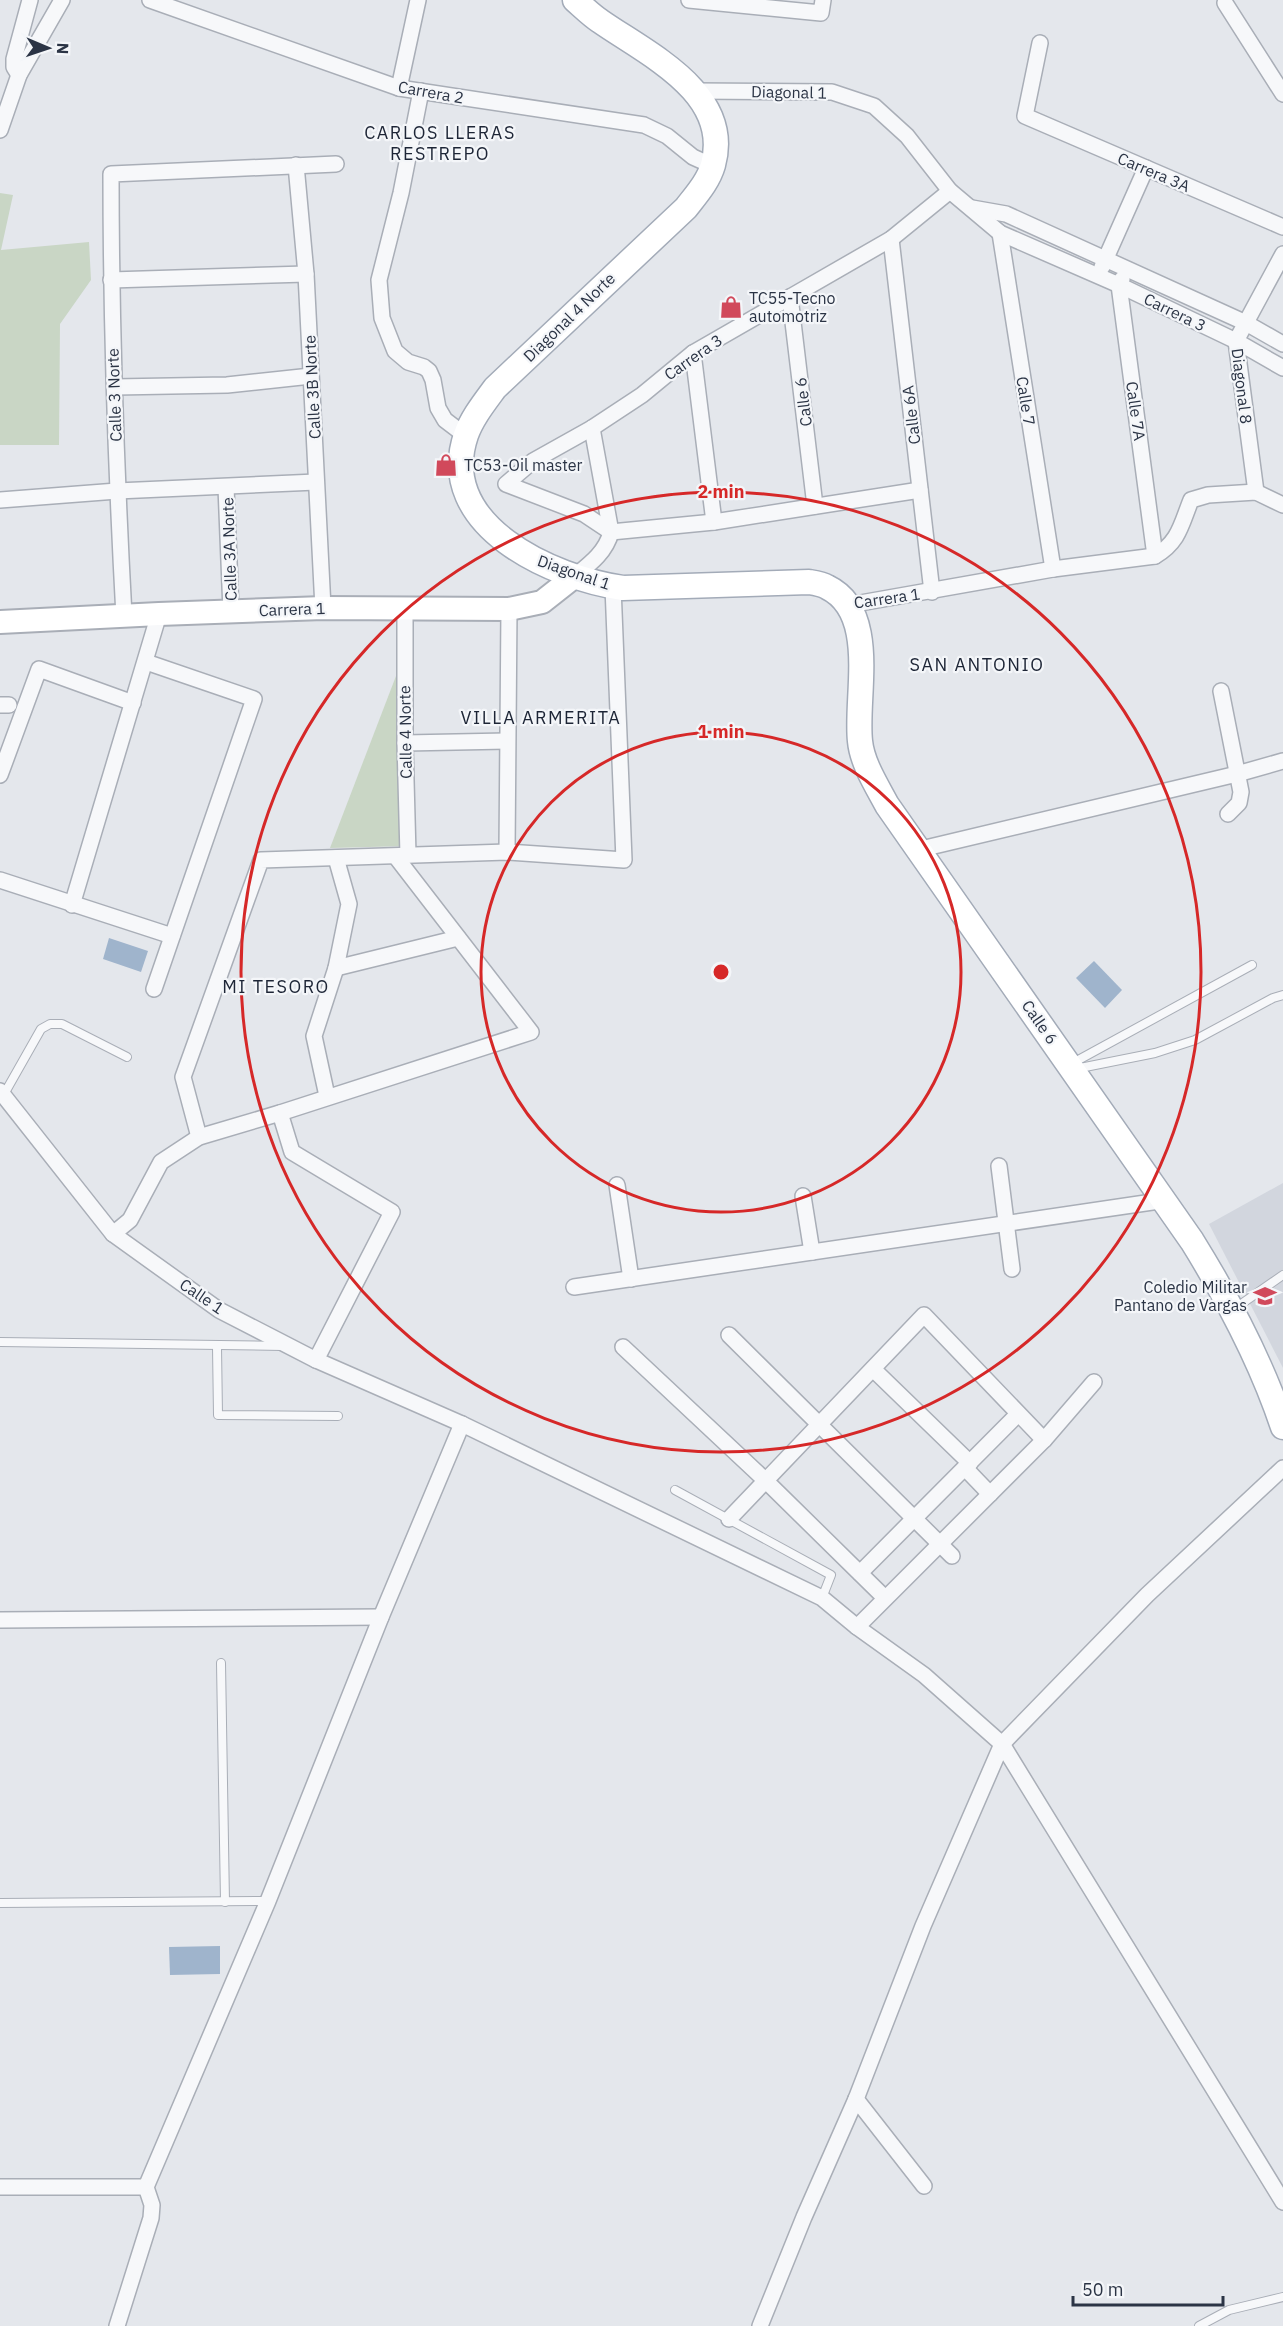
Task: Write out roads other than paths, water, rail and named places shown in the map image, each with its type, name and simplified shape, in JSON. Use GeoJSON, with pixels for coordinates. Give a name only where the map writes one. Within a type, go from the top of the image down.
{"type":"FeatureCollection","features":[{"type":"Feature","properties":{"kind":"main road"},"geometry":{"type":"LineString","coordinates":[[575,0],[599,20],[646,49],[695,91],[711,116],[714,156]]}},
{"type":"Feature","properties":{"kind":"main road","name":"Diagonal 4 Norte"},"geometry":{"type":"LineString","coordinates":[[472,506],[463,484],[462,459],[466,436],[479,409],[495,388],[686,208],[703,186],[714,156]]}},
{"type":"Feature","properties":{"kind":"main road","name":"Diagonal 1"},"geometry":{"type":"LineString","coordinates":[[472,506],[493,531],[521,553],[552,568],[600,585],[618,587]]}},
{"type":"Feature","properties":{"kind":"main road","name":"Carrera 1"},"geometry":{"type":"LineString","coordinates":[[618,587],[809,582],[828,587],[849,605]]}},
{"type":"Feature","properties":{"kind":"main road","name":"Calle 6"},"geometry":{"type":"LineString","coordinates":[[849,605],[857,627],[862,657],[860,744],[869,769],[887,805],[1166,1200],[1233,1310],[1266,1382],[1283,1426]]}},
{"type":"Feature","properties":{"kind":"street"},"geometry":{"type":"LineString","coordinates":[[19,75],[14,67],[14,59],[30,0]]}},
{"type":"Feature","properties":{"kind":"street"},"geometry":{"type":"LineString","coordinates":[[0,130],[19,75],[62,0]]}},
{"type":"Feature","properties":{"kind":"street","name":"Carrera 2"},"geometry":{"type":"LineString","coordinates":[[150,0],[171,4],[399,88],[644,126],[667,136],[693,157],[714,156]]}},
{"type":"Feature","properties":{"kind":"street"},"geometry":{"type":"LineString","coordinates":[[399,88],[418,0]]}},
{"type":"Feature","properties":{"kind":"street"},"geometry":{"type":"LineString","coordinates":[[689,0],[822,7]]}},
{"type":"Feature","properties":{"kind":"street"},"geometry":{"type":"LineString","coordinates":[[1225,3],[1283,94]]}},
{"type":"Feature","properties":{"kind":"street","name":"Carrera 3A"},"geometry":{"type":"LineString","coordinates":[[1040,44],[1025,116],[1283,227]]}},
{"type":"Feature","properties":{"kind":"street"},"geometry":{"type":"LineString","coordinates":[[421,91],[401,193],[379,280],[382,318],[395,351],[408,362],[424,366],[429,371],[438,408],[445,420],[466,436]]}},
{"type":"Feature","properties":{"kind":"street","name":"Diagonal 1"},"geometry":{"type":"LineString","coordinates":[[695,91],[832,92],[874,106],[907,136],[950,191]]}},
{"type":"Feature","properties":{"kind":"street"},"geometry":{"type":"LineString","coordinates":[[296,165],[336,164]]}},
{"type":"Feature","properties":{"kind":"street","name":"Calle 3 Norte"},"geometry":{"type":"LineString","coordinates":[[124,616],[117,491],[111,280],[111,174],[296,165]]}},
{"type":"Feature","properties":{"kind":"street","name":"Calle 3B Norte"},"geometry":{"type":"LineString","coordinates":[[296,165],[306,274],[323,608]]}},
{"type":"Feature","properties":{"kind":"street"},"geometry":{"type":"LineString","coordinates":[[1097,277],[1146,168]]}},
{"type":"Feature","properties":{"kind":"street","name":"Carrera 3"},"geometry":{"type":"LineString","coordinates":[[611,532],[584,514],[506,484],[532,461],[592,428],[642,395],[693,353],[891,239],[950,191],[1000,233],[1119,285],[1236,341],[1283,368]]}},
{"type":"Feature","properties":{"kind":"street","name":"Carrera 3"},"geometry":{"type":"LineString","coordinates":[[972,208],[1006,214],[1246,323],[1283,344]]}},
{"type":"Feature","properties":{"kind":"street","name":"Calle 7"},"geometry":{"type":"LineString","coordinates":[[1000,233],[1053,569]]}},
{"type":"Feature","properties":{"kind":"street","name":"Calle 6A"},"geometry":{"type":"LineString","coordinates":[[891,239],[932,592]]}},
{"type":"Feature","properties":{"kind":"street","name":"Diagonal 8"},"geometry":{"type":"LineString","coordinates":[[1256,492],[1236,341],[1283,254]]}},
{"type":"Feature","properties":{"kind":"street"},"geometry":{"type":"LineString","coordinates":[[1119,285],[1127,268]]}},
{"type":"Feature","properties":{"kind":"street"},"geometry":{"type":"LineString","coordinates":[[111,280],[306,274]]}},
{"type":"Feature","properties":{"kind":"street","name":"Calle 7A"},"geometry":{"type":"LineString","coordinates":[[1119,285],[1155,555]]}},
{"type":"Feature","properties":{"kind":"street","name":"Calle 6"},"geometry":{"type":"LineString","coordinates":[[790,297],[815,506]]}},
{"type":"Feature","properties":{"kind":"street"},"geometry":{"type":"LineString","coordinates":[[693,353],[714,522]]}},
{"type":"Feature","properties":{"kind":"street"},"geometry":{"type":"LineString","coordinates":[[115,387],[227,385],[311,376]]}},
{"type":"Feature","properties":{"kind":"street"},"geometry":{"type":"LineString","coordinates":[[575,576],[595,560],[609,541],[611,532],[592,428]]}},
{"type":"Feature","properties":{"kind":"street"},"geometry":{"type":"LineString","coordinates":[[0,500],[117,491],[226,488],[316,482]]}},
{"type":"Feature","properties":{"kind":"street","name":"Calle 3A Norte"},"geometry":{"type":"LineString","coordinates":[[226,488],[231,611]]}},
{"type":"Feature","properties":{"kind":"street"},"geometry":{"type":"LineString","coordinates":[[611,532],[714,522],[920,490]]}},
{"type":"Feature","properties":{"kind":"street"},"geometry":{"type":"LineString","coordinates":[[1155,555],[1169,548],[1177,536],[1191,501],[1208,495],[1256,492],[1283,505]]}},
{"type":"Feature","properties":{"kind":"street","name":"Carrera 1"},"geometry":{"type":"LineString","coordinates":[[849,605],[1053,569],[1155,555]]}},
{"type":"Feature","properties":{"kind":"street","name":"Carrera 1"},"geometry":{"type":"LineString","coordinates":[[0,622],[323,608],[509,609],[542,602],[575,576]]}},
{"type":"Feature","properties":{"kind":"street"},"geometry":{"type":"LineString","coordinates":[[199,1137],[183,1077],[261,860],[507,852],[624,860],[618,587]]}},
{"type":"Feature","properties":{"kind":"street","name":"Calle 4 Norte"},"geometry":{"type":"LineString","coordinates":[[402,856],[405,609]]}},
{"type":"Feature","properties":{"kind":"street"},"geometry":{"type":"LineString","coordinates":[[507,852],[509,609]]}},
{"type":"Feature","properties":{"kind":"street"},"geometry":{"type":"LineString","coordinates":[[72,904],[159,614]]}},
{"type":"Feature","properties":{"kind":"street"},"geometry":{"type":"LineString","coordinates":[[146,662],[254,699],[154,989]]}},
{"type":"Feature","properties":{"kind":"street"},"geometry":{"type":"LineString","coordinates":[[0,775],[39,669],[133,703]]}},
{"type":"Feature","properties":{"kind":"street"},"geometry":{"type":"LineString","coordinates":[[1221,691],[1241,792],[1239,803],[1228,814]]}},
{"type":"Feature","properties":{"kind":"street"},"geometry":{"type":"LineString","coordinates":[[405,743],[507,741]]}},
{"type":"Feature","properties":{"kind":"street"},"geometry":{"type":"LineString","coordinates":[[917,850],[1283,761]]}},
{"type":"Feature","properties":{"kind":"street"},"geometry":{"type":"LineString","coordinates":[[113,1234],[130,1220],[161,1162],[199,1137],[531,1032],[459,938],[402,856]]}},
{"type":"Feature","properties":{"kind":"street"},"geometry":{"type":"LineString","coordinates":[[327,1096],[314,1036],[336,968],[349,904],[336,858]]}},
{"type":"Feature","properties":{"kind":"street"},"geometry":{"type":"LineString","coordinates":[[0,880],[172,936]]}},
{"type":"Feature","properties":{"kind":"street"},"geometry":{"type":"LineString","coordinates":[[336,968],[459,938]]}},
{"type":"Feature","properties":{"kind":"street","name":"Calle 1"},"geometry":{"type":"LineString","coordinates":[[2,1094],[113,1234],[219,1310],[316,1359],[462,1424],[822,1598],[857,1627],[924,1675],[1002,1744],[1283,2202]]}},
{"type":"Feature","properties":{"kind":"street"},"geometry":{"type":"LineString","coordinates":[[280,1113],[292,1152],[392,1212],[316,1359]]}},
{"type":"Feature","properties":{"kind":"street"},"geometry":{"type":"LineString","coordinates":[[999,1166],[1012,1269]]}},
{"type":"Feature","properties":{"kind":"street"},"geometry":{"type":"LineString","coordinates":[[617,1185],[631,1279]]}},
{"type":"Feature","properties":{"kind":"street"},"geometry":{"type":"LineString","coordinates":[[803,1196],[812,1252]]}},
{"type":"Feature","properties":{"kind":"street"},"geometry":{"type":"LineString","coordinates":[[574,1287],[1166,1200]]}},
{"type":"Feature","properties":{"kind":"street"},"geometry":{"type":"LineString","coordinates":[[729,1519],[924,1316],[1044,1440]]}},
{"type":"Feature","properties":{"kind":"street"},"geometry":{"type":"LineString","coordinates":[[729,1335],[952,1556]]}},
{"type":"Feature","properties":{"kind":"street"},"geometry":{"type":"LineString","coordinates":[[623,1347],[765,1480],[885,1598]]}},
{"type":"Feature","properties":{"kind":"street"},"geometry":{"type":"LineString","coordinates":[[873,1369],[967,1466],[990,1494]]}},
{"type":"Feature","properties":{"kind":"street"},"geometry":{"type":"LineString","coordinates":[[857,1627],[1044,1440],[1094,1382]]}},
{"type":"Feature","properties":{"kind":"street"},"geometry":{"type":"LineString","coordinates":[[860,1573],[1018,1414]]}},
{"type":"Feature","properties":{"kind":"street"},"geometry":{"type":"LineString","coordinates":[[117,2326],[151,2218],[152,2205],[146,2187],[268,1902],[381,1617],[462,1424]]}},
{"type":"Feature","properties":{"kind":"street"},"geometry":{"type":"LineString","coordinates":[[760,2326],[804,2217],[856,2099],[923,1926],[1002,1744],[1147,1595],[1283,1468]]}},
{"type":"Feature","properties":{"kind":"street"},"geometry":{"type":"LineString","coordinates":[[0,1620],[381,1617]]}},
{"type":"Feature","properties":{"kind":"street"},"geometry":{"type":"LineString","coordinates":[[856,2099],[924,2186]]}},
{"type":"Feature","properties":{"kind":"street"},"geometry":{"type":"LineString","coordinates":[[0,2187],[146,2187]]}},
{"type":"Feature","properties":{"kind":"lane"},"geometry":{"type":"LineString","coordinates":[[1072,1067],[1252,965]]}},
{"type":"Feature","properties":{"kind":"lane"},"geometry":{"type":"LineString","coordinates":[[1072,1067],[1155,1053],[1195,1040],[1280,996],[1283,1003]]}},
{"type":"Feature","properties":{"kind":"lane"},"geometry":{"type":"LineString","coordinates":[[2,1094],[41,1029],[50,1024],[63,1024],[127,1057]]}},
{"type":"Feature","properties":{"kind":"lane"},"geometry":{"type":"LineString","coordinates":[[1233,1310],[1283,1275]]}},
{"type":"Feature","properties":{"kind":"lane"},"geometry":{"type":"LineString","coordinates":[[0,1342],[217,1347],[290,1346]]}},
{"type":"Feature","properties":{"kind":"lane"},"geometry":{"type":"LineString","coordinates":[[217,1347],[218,1415],[338,1416]]}},
{"type":"Feature","properties":{"kind":"lane"},"geometry":{"type":"LineString","coordinates":[[675,1490],[831,1575],[822,1598]]}},
{"type":"Feature","properties":{"kind":"lane"},"geometry":{"type":"LineString","coordinates":[[221,1663],[225,1902]]}},
{"type":"Feature","properties":{"kind":"lane"},"geometry":{"type":"LineString","coordinates":[[0,1903],[268,1902]]}},
{"type":"Feature","properties":{"kind":"lane"},"geometry":{"type":"LineString","coordinates":[[1199,2326],[1229,2310],[1283,2297]]}},
{"type":"Feature","properties":{"kind":"water"},"geometry":{"type":"Polygon","coordinates":[[[109,938],[148,951],[141,972],[103,959],[109,938]]]}},
{"type":"Feature","properties":{"kind":"water"},"geometry":{"type":"Polygon","coordinates":[[[1094,961],[1122,990],[1105,1008],[1076,978],[1094,961]]]}},
{"type":"Feature","properties":{"kind":"water"},"geometry":{"type":"Polygon","coordinates":[[[220,1946],[220,1974],[170,1975],[169,1947],[220,1946]]]}},
{"type":"Feature","properties":{"kind":"place","name":"TC55-Tecno automotriz"},"geometry":{"type":"Point","coordinates":[731,307]}},
{"type":"Feature","properties":{"kind":"place","name":"TC53-Oil master"},"geometry":{"type":"Point","coordinates":[446,465]}},
{"type":"Feature","properties":{"kind":"place","name":"Coledio Militar Pantano de Vargas"},"geometry":{"type":"Point","coordinates":[1265,1296]}},
{"type":"Feature","properties":{"kind":"district","name":"CARLOS LLERAS RESTREPO"},"geometry":{"type":"Point","coordinates":[440,143]}},
{"type":"Feature","properties":{"kind":"district","name":"SAN ANTONIO"},"geometry":{"type":"Point","coordinates":[977,665]}},
{"type":"Feature","properties":{"kind":"district","name":"VILLA ARMERITA"},"geometry":{"type":"Point","coordinates":[541,718]}},
{"type":"Feature","properties":{"kind":"district","name":"MI TESORO"},"geometry":{"type":"Point","coordinates":[276,987]}}]}
